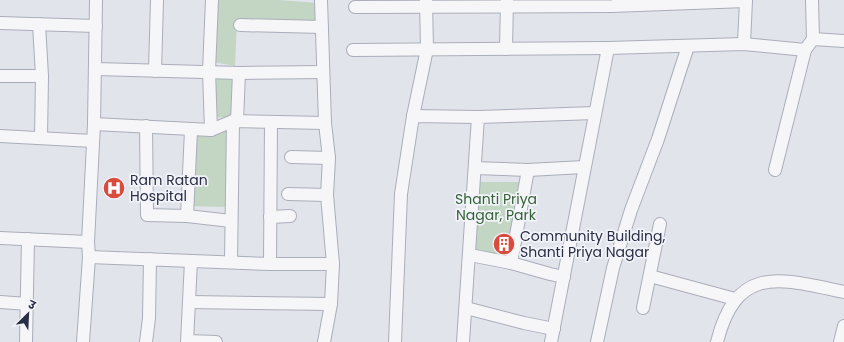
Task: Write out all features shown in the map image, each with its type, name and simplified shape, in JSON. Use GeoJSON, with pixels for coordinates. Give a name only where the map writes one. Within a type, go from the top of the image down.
{"type":"FeatureCollection","features":[{"type":"Feature","properties":{"kind":"street"},"geometry":{"type":"LineString","coordinates":[[83,342],[89,257],[88,242],[96,69],[96,0]]}},
{"type":"Feature","properties":{"kind":"street"},"geometry":{"type":"LineString","coordinates":[[155,71],[157,0]]}},
{"type":"Feature","properties":{"kind":"street"},"geometry":{"type":"LineString","coordinates":[[211,130],[209,71],[212,0]]}},
{"type":"Feature","properties":{"kind":"street"},"geometry":{"type":"LineString","coordinates":[[321,0],[325,123],[329,158],[327,195],[333,264],[331,304],[324,342]]}},
{"type":"Feature","properties":{"kind":"street"},"geometry":{"type":"LineString","coordinates":[[775,170],[805,50],[813,39],[812,0]]}},
{"type":"Feature","properties":{"kind":"street"},"geometry":{"type":"LineString","coordinates":[[356,7],[426,3],[507,3],[612,6],[746,1],[744,44]]}},
{"type":"Feature","properties":{"kind":"street"},"geometry":{"type":"LineString","coordinates":[[395,342],[401,194],[413,116],[427,49],[426,3]]}},
{"type":"Feature","properties":{"kind":"street"},"geometry":{"type":"LineString","coordinates":[[506,49],[507,3]]}},
{"type":"Feature","properties":{"kind":"street"},"geometry":{"type":"LineString","coordinates":[[0,23],[96,26]]}},
{"type":"Feature","properties":{"kind":"street"},"geometry":{"type":"LineString","coordinates":[[39,24],[42,76],[41,138]]}},
{"type":"Feature","properties":{"kind":"street"},"geometry":{"type":"LineString","coordinates":[[240,26],[322,27]]}},
{"type":"Feature","properties":{"kind":"street"},"geometry":{"type":"LineString","coordinates":[[813,39],[844,41]]}},
{"type":"Feature","properties":{"kind":"street"},"geometry":{"type":"LineString","coordinates":[[353,50],[608,48],[744,44],[805,50]]}},
{"type":"Feature","properties":{"kind":"street"},"geometry":{"type":"LineString","coordinates":[[597,342],[613,268],[630,210],[658,139],[688,46]]}},
{"type":"Feature","properties":{"kind":"street"},"geometry":{"type":"LineString","coordinates":[[551,342],[608,48]]}},
{"type":"Feature","properties":{"kind":"street"},"geometry":{"type":"LineString","coordinates":[[96,69],[239,73],[323,72]]}},
{"type":"Feature","properties":{"kind":"street"},"geometry":{"type":"LineString","coordinates":[[232,262],[231,221],[235,121],[239,73]]}},
{"type":"Feature","properties":{"kind":"street"},"geometry":{"type":"LineString","coordinates":[[0,76],[42,76]]}},
{"type":"Feature","properties":{"kind":"street"},"geometry":{"type":"LineString","coordinates":[[413,116],[478,117],[595,113]]}},
{"type":"Feature","properties":{"kind":"street"},"geometry":{"type":"LineString","coordinates":[[463,342],[476,168],[478,117]]}},
{"type":"Feature","properties":{"kind":"street"},"geometry":{"type":"LineString","coordinates":[[94,124],[211,130],[235,121],[325,123]]}},
{"type":"Feature","properties":{"kind":"street"},"geometry":{"type":"LineString","coordinates":[[270,264],[272,123]]}},
{"type":"Feature","properties":{"kind":"street"},"geometry":{"type":"LineString","coordinates":[[146,126],[147,215],[187,216],[231,221]]}},
{"type":"Feature","properties":{"kind":"street"},"geometry":{"type":"LineString","coordinates":[[187,216],[191,130]]}},
{"type":"Feature","properties":{"kind":"street"},"geometry":{"type":"LineString","coordinates":[[0,136],[93,141]]}},
{"type":"Feature","properties":{"kind":"street"},"geometry":{"type":"LineString","coordinates":[[291,157],[329,158]]}},
{"type":"Feature","properties":{"kind":"street"},"geometry":{"type":"LineString","coordinates":[[476,168],[528,170],[584,166]]}},
{"type":"Feature","properties":{"kind":"street"},"geometry":{"type":"LineString","coordinates":[[511,263],[528,170]]}},
{"type":"Feature","properties":{"kind":"street"},"geometry":{"type":"LineString","coordinates":[[288,194],[327,195]]}},
{"type":"Feature","properties":{"kind":"street"},"geometry":{"type":"LineString","coordinates":[[270,217],[290,216]]}},
{"type":"Feature","properties":{"kind":"street"},"geometry":{"type":"LineString","coordinates":[[643,308],[660,224]]}},
{"type":"Feature","properties":{"kind":"street"},"geometry":{"type":"LineString","coordinates":[[0,238],[88,242]]}},
{"type":"Feature","properties":{"kind":"street"},"geometry":{"type":"LineString","coordinates":[[26,342],[28,304],[28,239]]}},
{"type":"Feature","properties":{"kind":"street"},"geometry":{"type":"LineString","coordinates":[[470,255],[564,276]]}},
{"type":"Feature","properties":{"kind":"street"},"geometry":{"type":"LineString","coordinates":[[89,257],[270,264],[333,264]]}},
{"type":"Feature","properties":{"kind":"street"},"geometry":{"type":"LineString","coordinates":[[146,342],[150,259]]}},
{"type":"Feature","properties":{"kind":"street"},"geometry":{"type":"LineString","coordinates":[[191,261],[187,341],[216,342]]}},
{"type":"Feature","properties":{"kind":"street"},"geometry":{"type":"LineString","coordinates":[[650,276],[735,299]]}},
{"type":"Feature","properties":{"kind":"street"},"geometry":{"type":"LineString","coordinates":[[717,342],[722,324],[735,299],[754,284],[777,280],[844,292]]}},
{"type":"Feature","properties":{"kind":"street"},"geometry":{"type":"LineString","coordinates":[[0,302],[28,304]]}},
{"type":"Feature","properties":{"kind":"street"},"geometry":{"type":"LineString","coordinates":[[189,302],[331,304]]}},
{"type":"Feature","properties":{"kind":"street"},"geometry":{"type":"LineString","coordinates":[[466,308],[554,329]]}},
{"type":"Feature","properties":{"kind":"street"},"geometry":{"type":"LineString","coordinates":[[840,342],[844,326]]}},
{"type":"Feature","properties":{"kind":"green space"},"geometry":{"type":"Polygon","coordinates":[[[216,0],[278,0],[319,3],[318,23],[237,21],[235,66],[213,62],[216,0]]]}},
{"type":"Feature","properties":{"kind":"green space"},"geometry":{"type":"Polygon","coordinates":[[[213,70],[235,73],[234,118],[213,117],[213,70]]]}},
{"type":"Feature","properties":{"kind":"green space"},"geometry":{"type":"Polygon","coordinates":[[[188,126],[230,128],[228,207],[186,206],[188,126]]]}},
{"type":"Feature","properties":{"kind":"green space","name":"Shanti Priya Nagar, Park"},"geometry":{"type":"Polygon","coordinates":[[[478,182],[521,182],[505,266],[469,260],[478,182]]]}},
{"type":"Feature","properties":{"kind":"place","name":"Ram Ratan Hospital"},"geometry":{"type":"Point","coordinates":[114,188]}},
{"type":"Feature","properties":{"kind":"place","name":"Community Building, Shanti Priya Nagar"},"geometry":{"type":"Point","coordinates":[504,244]}}]}
